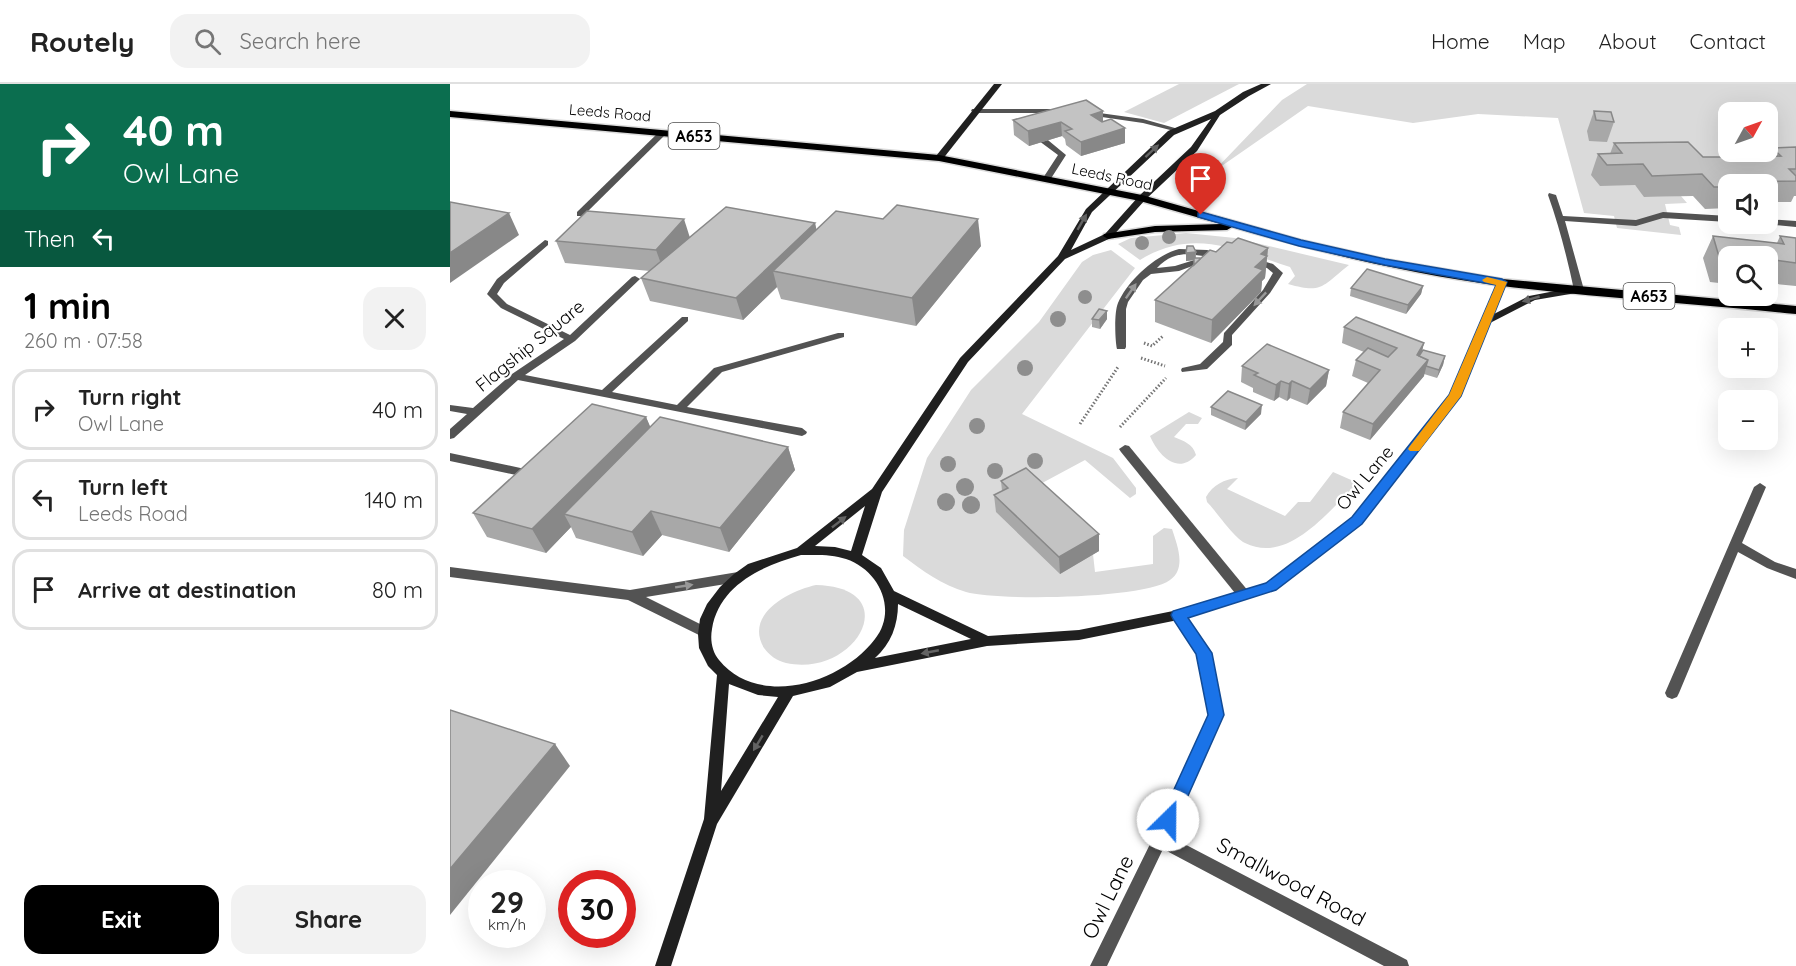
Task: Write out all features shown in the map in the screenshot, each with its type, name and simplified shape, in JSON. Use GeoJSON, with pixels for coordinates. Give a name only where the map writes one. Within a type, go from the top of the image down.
{"type":"FeatureCollection","features":[{"type":"Feature","properties":{"kind":"main road"},"geometry":{"type":"LineString","coordinates":[[939,158],[998,84]]}},
{"type":"Feature","properties":{"kind":"main road"},"geometry":{"type":"LineString","coordinates":[[855,557],[876,492],[964,360],[1062,257],[1089,211],[1171,133],[1218,113],[1246,94],[1267,84]]}},
{"type":"Feature","properties":{"kind":"main road"},"geometry":{"type":"LineString","coordinates":[[1108,236],[1142,198],[1194,149],[1218,113]]}},
{"type":"Feature","properties":{"kind":"main road","name":"Leeds Road"},"geometry":{"type":"LineString","coordinates":[[450,114],[939,158],[1142,198],[1299,243],[1502,282],[1796,310]]}},
{"type":"Feature","properties":{"kind":"main road"},"geometry":{"type":"LineString","coordinates":[[1062,257],[1108,236],[1155,229],[1245,227]]}},
{"type":"Feature","properties":{"kind":"main road","name":"Owl Lane"},"geometry":{"type":"LineString","coordinates":[[857,667],[987,641],[1079,635],[1178,615],[1271,586],[1357,521],[1455,396],[1502,282]]}},
{"type":"Feature","properties":{"kind":"main road"},"geometry":{"type":"LineString","coordinates":[[1487,321],[1532,298],[1579,290]]}},
{"type":"Feature","properties":{"kind":"main road"},"geometry":{"type":"LineString","coordinates":[[801,551],[876,492]]}},
{"type":"Feature","properties":{"kind":"main road"},"geometry":{"type":"LineString","coordinates":[[801,551],[832,551],[855,557],[877,570],[891,595],[891,620],[880,644],[857,667],[827,683],[788,693],[755,690],[723,676],[707,656],[703,632],[711,607],[738,577],[765,561],[801,551]]}},
{"type":"Feature","properties":{"kind":"main road","name":"Owl Lane"},"geometry":{"type":"LineString","coordinates":[[891,595],[987,641]]}},
{"type":"Feature","properties":{"kind":"main road"},"geometry":{"type":"LineString","coordinates":[[663,966],[710,822],[723,676]]}},
{"type":"Feature","properties":{"kind":"main road"},"geometry":{"type":"LineString","coordinates":[[710,822],[788,693]]}},
{"type":"Feature","properties":{"kind":"street"},"geometry":{"type":"LineString","coordinates":[[975,111],[1072,111]]}},
{"type":"Feature","properties":{"kind":"street"},"geometry":{"type":"LineString","coordinates":[[1014,112],[1022,121]]}},
{"type":"Feature","properties":{"kind":"street"},"geometry":{"type":"LineString","coordinates":[[1083,113],[1143,121],[1178,130]]}},
{"type":"Feature","properties":{"kind":"street"},"geometry":{"type":"LineString","coordinates":[[1030,130],[1062,155],[1047,178]]}},
{"type":"Feature","properties":{"kind":"street"},"geometry":{"type":"LineString","coordinates":[[580,214],[663,133]]}},
{"type":"Feature","properties":{"kind":"street"},"geometry":{"type":"LineString","coordinates":[[1552,195],[1567,238],[1579,290]]}},
{"type":"Feature","properties":{"kind":"street"},"geometry":{"type":"LineString","coordinates":[[1559,218],[1636,223],[1663,215],[1718,218]]}},
{"type":"Feature","properties":{"kind":"street"},"geometry":{"type":"LineString","coordinates":[[1778,223],[1796,224]]}},
{"type":"Feature","properties":{"kind":"street"},"geometry":{"type":"LineString","coordinates":[[545,243],[500,281],[492,294],[504,306],[572,339]]}},
{"type":"Feature","properties":{"kind":"street"},"geometry":{"type":"LineString","coordinates":[[1122,347],[1121,309],[1123,302],[1140,278],[1168,254],[1200,251],[1230,255],[1270,266],[1278,273],[1267,291],[1227,335],[1228,343],[1203,367],[1186,370]]}},
{"type":"Feature","properties":{"kind":"street"},"geometry":{"type":"LineString","coordinates":[[1149,272],[1176,269],[1230,255]]}},
{"type":"Feature","properties":{"kind":"street","name":"Flagship Square"},"geometry":{"type":"LineString","coordinates":[[450,435],[516,376],[572,339],[634,279]]}},
{"type":"Feature","properties":{"kind":"street"},"geometry":{"type":"LineString","coordinates":[[604,394],[685,319]]}},
{"type":"Feature","properties":{"kind":"street"},"geometry":{"type":"LineString","coordinates":[[679,409],[718,370],[841,335]]}},
{"type":"Feature","properties":{"kind":"street"},"geometry":{"type":"LineString","coordinates":[[516,376],[802,432]]}},
{"type":"Feature","properties":{"kind":"street"},"geometry":{"type":"LineString","coordinates":[[450,408],[475,412]]}},
{"type":"Feature","properties":{"kind":"street"},"geometry":{"type":"LineString","coordinates":[[1125,449],[1244,595]]}},
{"type":"Feature","properties":{"kind":"street"},"geometry":{"type":"LineString","coordinates":[[450,457],[525,473]]}},
{"type":"Feature","properties":{"kind":"street"},"geometry":{"type":"LineString","coordinates":[[1672,693],[1760,488]]}},
{"type":"Feature","properties":{"kind":"street"},"geometry":{"type":"LineString","coordinates":[[1736,545],[1771,565],[1796,574]]}},
{"type":"Feature","properties":{"kind":"street"},"geometry":{"type":"LineString","coordinates":[[450,572],[630,595],[738,577]]}},
{"type":"Feature","properties":{"kind":"street"},"geometry":{"type":"LineString","coordinates":[[630,595],[703,632]]}},
{"type":"Feature","properties":{"kind":"street","name":"Owl Lane"},"geometry":{"type":"LineString","coordinates":[[1098,966],[1160,839],[1216,715],[1204,653],[1178,615]]}},
{"type":"Feature","properties":{"kind":"street","name":"Smallwood Road"},"geometry":{"type":"LineString","coordinates":[[1160,839],[1401,966]]}},
{"type":"Feature","properties":{"kind":"path"},"geometry":{"type":"LineString","coordinates":[[1134,355],[1171,368]]}},
{"type":"Feature","properties":{"kind":"path"},"geometry":{"type":"LineString","coordinates":[[1080,424],[1119,364]]}},
{"type":"Feature","properties":{"kind":"path"},"geometry":{"type":"LineString","coordinates":[[1116,431],[1138,411],[1171,373]]}},
{"type":"Feature","properties":{"kind":"shaded area"},"geometry":{"type":"Polygon","coordinates":[[[1179,84],[1239,84],[1164,123],[1124,112],[1179,84]]]}},
{"type":"Feature","properties":{"kind":"shaded area"},"geometry":{"type":"Polygon","coordinates":[[[1307,84],[1796,84],[1796,168],[1718,174],[1718,176],[1635,185],[1645,197],[1681,196],[1687,203],[1665,204],[1670,225],[1679,227],[1681,235],[1617,228],[1614,216],[1584,213],[1558,118],[1478,114],[1413,123],[1308,106],[1213,172],[1282,100],[1307,84]]]}},
{"type":"Feature","properties":{"kind":"shaded area"},"geometry":{"type":"Polygon","coordinates":[[[1186,233],[1235,238],[1349,265],[1322,286],[1308,288],[1288,284],[1295,276],[1290,267],[1233,249],[1197,243],[1178,245],[1159,250],[1140,260],[1118,244],[1131,238],[1186,233]]]}},
{"type":"Feature","properties":{"kind":"shaded area"},"geometry":{"type":"Polygon","coordinates":[[[1111,250],[1135,268],[1022,414],[1113,458],[1136,488],[1136,494],[1130,498],[1085,460],[1031,489],[1093,554],[1095,572],[1153,564],[1153,536],[1164,528],[1172,529],[1179,556],[1178,569],[1170,580],[1155,586],[1103,595],[1007,597],[966,592],[949,586],[903,556],[904,530],[927,458],[971,390],[1039,322],[1082,262],[1093,255],[1111,250]]]}},
{"type":"Feature","properties":{"kind":"shaded area"},"geometry":{"type":"Polygon","coordinates":[[[1189,412],[1202,418],[1198,424],[1186,424],[1174,437],[1190,446],[1196,455],[1182,464],[1176,463],[1163,456],[1150,436],[1189,412]]]}},
{"type":"Feature","properties":{"kind":"shaded area"},"geometry":{"type":"Polygon","coordinates":[[[1333,472],[1358,483],[1321,520],[1292,541],[1277,547],[1261,548],[1240,540],[1207,502],[1206,497],[1216,486],[1224,481],[1238,478],[1227,489],[1285,516],[1298,502],[1310,502],[1333,472]]]}},
{"type":"Feature","properties":{"kind":"shaded area"},"geometry":{"type":"Polygon","coordinates":[[[816,585],[843,590],[859,600],[865,615],[861,630],[850,645],[833,657],[811,664],[779,661],[764,648],[759,636],[760,625],[772,606],[794,593],[816,585]]]}},
{"type":"Feature","properties":{"kind":"building"},"geometry":{"type":"Polygon","coordinates":[[[1086,100],[1103,111],[1091,115],[1102,122],[1111,119],[1125,128],[1081,142],[1065,131],[1072,129],[1061,122],[1028,131],[1013,120],[1086,100]]]}},
{"type":"Feature","properties":{"kind":"building"},"geometry":{"type":"Polygon","coordinates":[[[1594,111],[1611,112],[1614,122],[1596,120],[1594,111]]]}},
{"type":"Feature","properties":{"kind":"building"},"geometry":{"type":"Polygon","coordinates":[[[1688,142],[1703,157],[1718,157],[1718,162],[1778,162],[1778,156],[1781,156],[1778,153],[1778,148],[1796,147],[1796,169],[1789,169],[1796,176],[1796,181],[1778,181],[1778,174],[1718,174],[1718,187],[1714,187],[1702,174],[1652,176],[1643,164],[1607,165],[1598,154],[1622,153],[1614,143],[1688,142]]]}},
{"type":"Feature","properties":{"kind":"building"},"geometry":{"type":"Polygon","coordinates":[[[450,202],[509,213],[450,253],[450,202]]]}},
{"type":"Feature","properties":{"kind":"building"},"geometry":{"type":"Polygon","coordinates":[[[897,205],[978,219],[912,298],[773,271],[836,211],[883,219],[897,205]]]}},
{"type":"Feature","properties":{"kind":"building"},"geometry":{"type":"Polygon","coordinates":[[[726,207],[815,223],[736,298],[641,278],[726,207]]]}},
{"type":"Feature","properties":{"kind":"building"},"geometry":{"type":"Polygon","coordinates":[[[587,211],[684,219],[656,250],[556,241],[587,211]]]}},
{"type":"Feature","properties":{"kind":"building"},"geometry":{"type":"Polygon","coordinates":[[[1713,236],[1784,244],[1780,236],[1796,238],[1796,263],[1778,261],[1778,246],[1718,246],[1718,253],[1713,236]]]}},
{"type":"Feature","properties":{"kind":"building"},"geometry":{"type":"Polygon","coordinates":[[[1238,238],[1268,248],[1261,254],[1267,256],[1255,267],[1263,270],[1212,320],[1155,300],[1210,250],[1216,252],[1227,242],[1232,243],[1238,238]]]}},
{"type":"Feature","properties":{"kind":"building"},"geometry":{"type":"Polygon","coordinates":[[[1187,246],[1193,246],[1196,252],[1186,253],[1187,246]]]}},
{"type":"Feature","properties":{"kind":"building"},"geometry":{"type":"Polygon","coordinates":[[[1194,258],[1200,259],[1194,265],[1194,258]]]}},
{"type":"Feature","properties":{"kind":"building"},"geometry":{"type":"Polygon","coordinates":[[[1367,269],[1423,286],[1408,305],[1351,288],[1367,269]]]}},
{"type":"Feature","properties":{"kind":"building"},"geometry":{"type":"Polygon","coordinates":[[[1099,309],[1107,311],[1099,320],[1092,319],[1099,309]]]}},
{"type":"Feature","properties":{"kind":"building"},"geometry":{"type":"Polygon","coordinates":[[[1356,317],[1424,343],[1417,355],[1428,360],[1373,424],[1343,412],[1380,370],[1356,360],[1368,348],[1388,357],[1397,348],[1344,327],[1356,317]]]}},
{"type":"Feature","properties":{"kind":"building"},"geometry":{"type":"Polygon","coordinates":[[[1267,344],[1329,370],[1310,389],[1292,381],[1289,384],[1281,381],[1276,385],[1254,375],[1258,373],[1242,366],[1267,344]]]}},
{"type":"Feature","properties":{"kind":"building"},"geometry":{"type":"Polygon","coordinates":[[[1423,350],[1445,356],[1439,370],[1426,366],[1428,360],[1419,356],[1423,350]]]}},
{"type":"Feature","properties":{"kind":"building"},"geometry":{"type":"Polygon","coordinates":[[[1228,391],[1262,405],[1246,422],[1211,407],[1228,391]]]}},
{"type":"Feature","properties":{"kind":"building"},"geometry":{"type":"Polygon","coordinates":[[[592,404],[646,417],[532,529],[473,513],[592,404]]]}},
{"type":"Feature","properties":{"kind":"building"},"geometry":{"type":"Polygon","coordinates":[[[660,417],[788,447],[720,528],[651,511],[632,532],[564,514],[660,417]]]}},
{"type":"Feature","properties":{"kind":"building"},"geometry":{"type":"Polygon","coordinates":[[[1026,468],[1099,534],[1059,557],[994,495],[1008,488],[1001,481],[1026,468]]]}},
{"type":"Feature","properties":{"kind":"building"},"geometry":{"type":"Polygon","coordinates":[[[450,710],[555,744],[450,869],[450,710]]]}},
{"type":"Feature","properties":{"kind":"slow traffic"},"geometry":{"type":"LineString","coordinates":[[1414,449],[1455,396],[1502,282],[1487,280]]}},
{"type":"Feature","properties":{"kind":"route"},"geometry":{"type":"LineString","coordinates":[[1168,820],[1216,715],[1204,653],[1178,615],[1271,586],[1357,521],[1455,396],[1502,282],[1385,262],[1299,243],[1201,215]]}}]}
